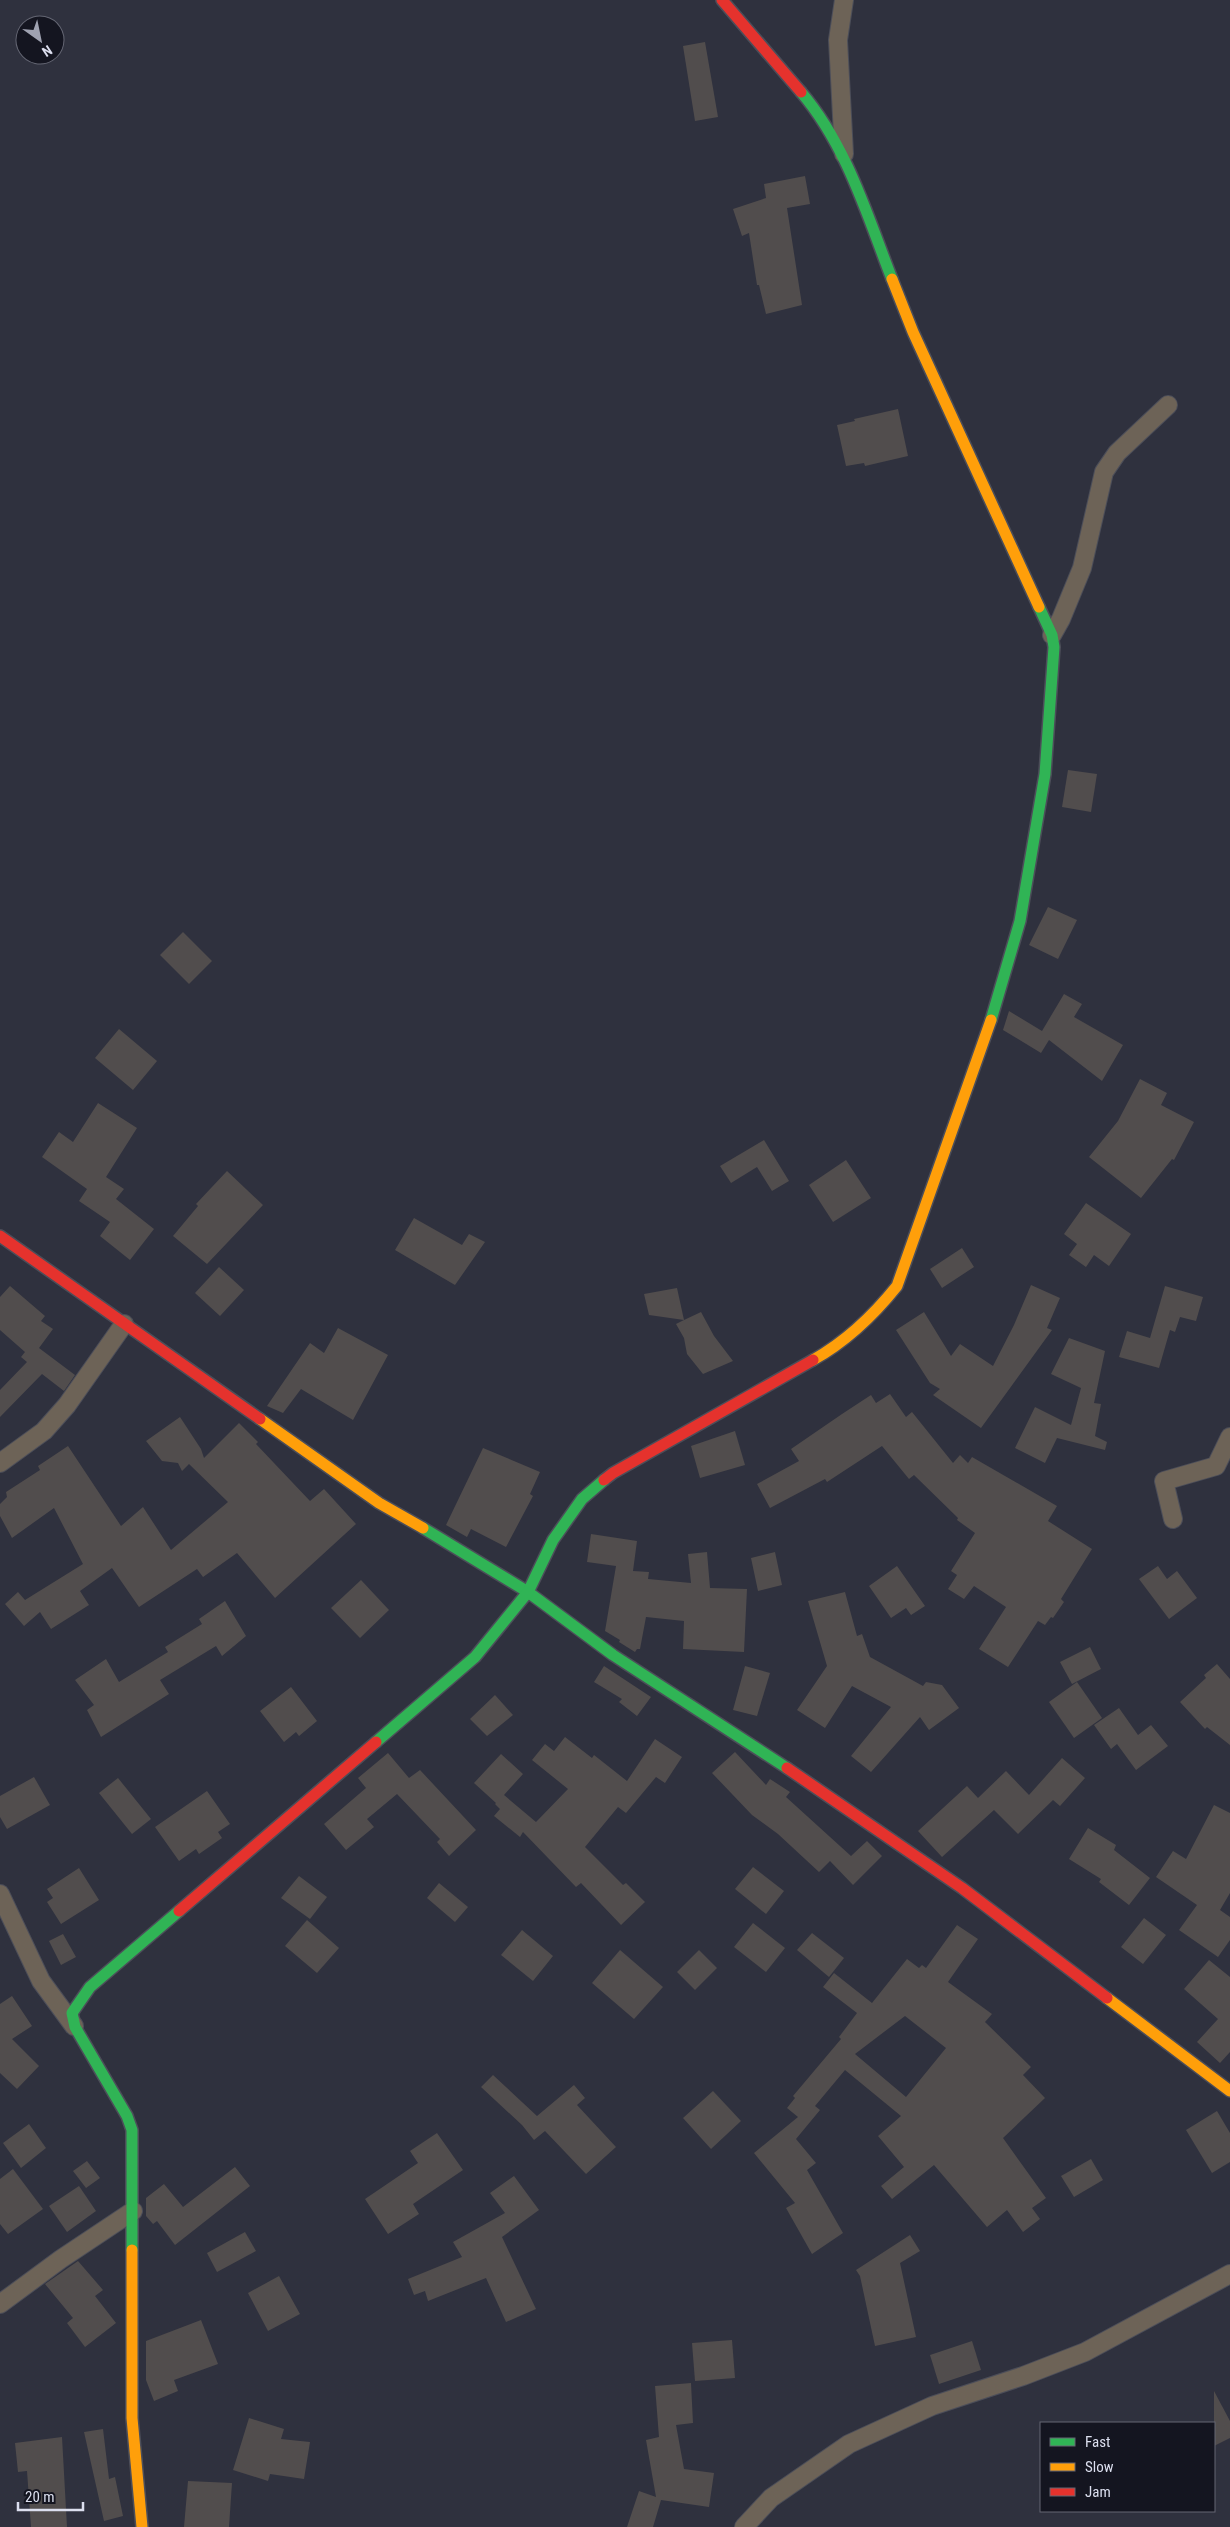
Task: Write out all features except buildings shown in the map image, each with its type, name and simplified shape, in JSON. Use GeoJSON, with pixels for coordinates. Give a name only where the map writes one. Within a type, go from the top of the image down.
{"type":"FeatureCollection","features":[{"type":"Feature","properties":{"kind":"street"},"geometry":{"type":"LineString","coordinates":[[75,2027],[72,2013],[90,1987],[475,1657],[528,1592],[553,1540],[582,1499],[612,1473],[834,1348],[874,1314],[896,1286],[996,1006],[1020,921],[1045,774],[1054,646],[1052,635],[912,332],[844,156],[816,110],[722,0]]}},
{"type":"Feature","properties":{"kind":"street"},"geometry":{"type":"LineString","coordinates":[[844,0],[838,40],[844,156]]}},
{"type":"Feature","properties":{"kind":"street"},"geometry":{"type":"LineString","coordinates":[[1052,635],[1061,619],[1082,568],[1104,472],[1116,453],[1168,405]]}},
{"type":"Feature","properties":{"kind":"street"},"geometry":{"type":"LineString","coordinates":[[0,1236],[379,1503],[475,1558],[528,1592],[613,1655],[757,1747],[962,1888],[1230,2090]]}},
{"type":"Feature","properties":{"kind":"street"},"geometry":{"type":"LineString","coordinates":[[0,1463],[44,1431],[67,1405],[124,1324]]}},
{"type":"Feature","properties":{"kind":"street"},"geometry":{"type":"LineString","coordinates":[[1173,1519],[1164,1481],[1216,1466],[1230,1437]]}},
{"type":"Feature","properties":{"kind":"street"},"geometry":{"type":"LineString","coordinates":[[0,1894],[41,1981],[75,2027],[127,2116],[132,2130],[132,2418],[142,2527]]}},
{"type":"Feature","properties":{"kind":"street"},"geometry":{"type":"LineString","coordinates":[[0,2304],[61,2259],[133,2211]]}},
{"type":"Feature","properties":{"kind":"street"},"geometry":{"type":"LineString","coordinates":[[744,2527],[770,2498],[849,2444],[932,2406],[1023,2376],[1085,2352],[1230,2274]]}},
{"type":"Feature","properties":{"kind":"traffic: fast"},"geometry":{"type":"LineString","coordinates":[[801,92],[817,113],[843,158],[892,279]]}},
{"type":"Feature","properties":{"kind":"traffic: fast"},"geometry":{"type":"LineString","coordinates":[[991,1020],[1020,921],[1045,774],[1054,647],[1052,635],[1039,607]]}},
{"type":"Feature","properties":{"kind":"traffic: fast"},"geometry":{"type":"LineString","coordinates":[[376,1742],[475,1657],[528,1592],[553,1540],[582,1499],[604,1480]]}},
{"type":"Feature","properties":{"kind":"traffic: fast"},"geometry":{"type":"LineString","coordinates":[[423,1528],[528,1592],[613,1655],[787,1768]]}},
{"type":"Feature","properties":{"kind":"traffic: fast"},"geometry":{"type":"LineString","coordinates":[[132,2250],[132,2130],[127,2116],[75,2027],[72,2013],[90,1987],[179,1911]]}},
{"type":"Feature","properties":{"kind":"traffic: slow"},"geometry":{"type":"LineString","coordinates":[[892,279],[913,332],[1039,607]]}},
{"type":"Feature","properties":{"kind":"traffic: slow"},"geometry":{"type":"LineString","coordinates":[[813,1360],[837,1345],[859,1327],[879,1308],[897,1286],[991,1020]]}},
{"type":"Feature","properties":{"kind":"traffic: slow"},"geometry":{"type":"LineString","coordinates":[[260,1419],[379,1503],[423,1528]]}},
{"type":"Feature","properties":{"kind":"traffic: slow"},"geometry":{"type":"LineString","coordinates":[[1107,1998],[1230,2091]]}},
{"type":"Feature","properties":{"kind":"traffic: slow"},"geometry":{"type":"LineString","coordinates":[[132,2250],[132,2418],[142,2527]]}},
{"type":"Feature","properties":{"kind":"traffic: jam"},"geometry":{"type":"LineString","coordinates":[[722,0],[801,92]]}},
{"type":"Feature","properties":{"kind":"traffic: jam"},"geometry":{"type":"LineString","coordinates":[[0,1236],[260,1419]]}},
{"type":"Feature","properties":{"kind":"traffic: jam"},"geometry":{"type":"LineString","coordinates":[[604,1480],[613,1473],[813,1360]]}},
{"type":"Feature","properties":{"kind":"traffic: jam"},"geometry":{"type":"LineString","coordinates":[[179,1911],[376,1742]]}},
{"type":"Feature","properties":{"kind":"traffic: jam"},"geometry":{"type":"LineString","coordinates":[[787,1768],[962,1888],[1107,1998]]}}]}
